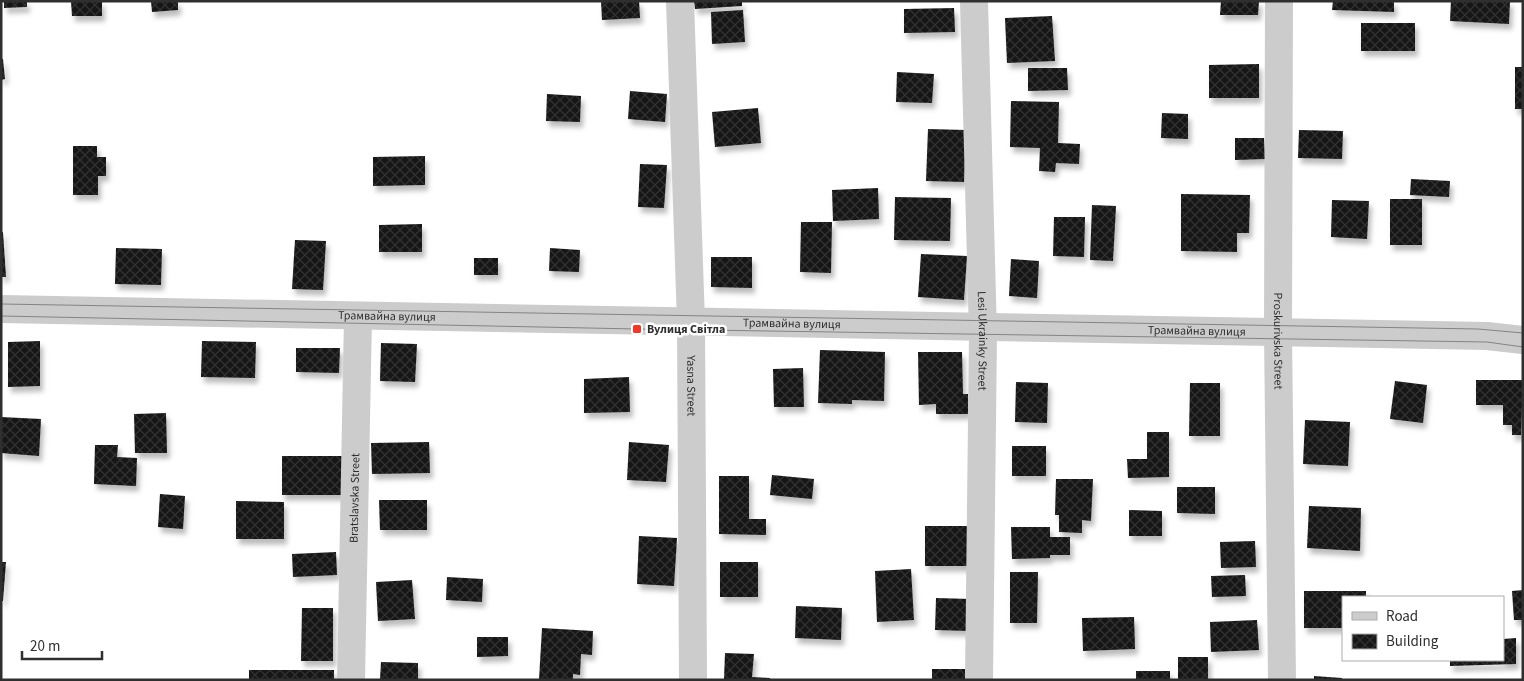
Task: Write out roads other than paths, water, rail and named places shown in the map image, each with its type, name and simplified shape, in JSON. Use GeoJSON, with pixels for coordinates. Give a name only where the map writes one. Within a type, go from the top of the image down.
{"type":"FeatureCollection","features":[{"type":"Feature","properties":{"kind":"street","name":"Yasna Street"},"geometry":{"type":"LineString","coordinates":[[680,1],[691,322],[693,680]]}},
{"type":"Feature","properties":{"kind":"street","name":"Lesi Ukrainky Street"},"geometry":{"type":"LineString","coordinates":[[974,1],[983,327],[979,680]]}},
{"type":"Feature","properties":{"kind":"street","name":"Proskurivska Street"},"geometry":{"type":"LineString","coordinates":[[1279,1],[1278,332],[1282,680]]}},
{"type":"Feature","properties":{"kind":"street","name":"Трамвайна вулиця"},"geometry":{"type":"LineString","coordinates":[[1,309],[1487,336],[1523,340]]}},
{"type":"Feature","properties":{"kind":"street","name":"Bratslavska Street"},"geometry":{"type":"LineString","coordinates":[[351,680],[358,316]]}},
{"type":"Feature","properties":{"kind":"tram line"},"geometry":{"type":"LineString","coordinates":[[1,304],[1478,329],[1523,333]]}},
{"type":"Feature","properties":{"kind":"tram line"},"geometry":{"type":"LineString","coordinates":[[1,316],[637,329],[1487,342],[1523,347]]}},
{"type":"Feature","properties":{"kind":"place","name":"Вулиця Світла"},"geometry":{"type":"Point","coordinates":[637,329]}}]}
